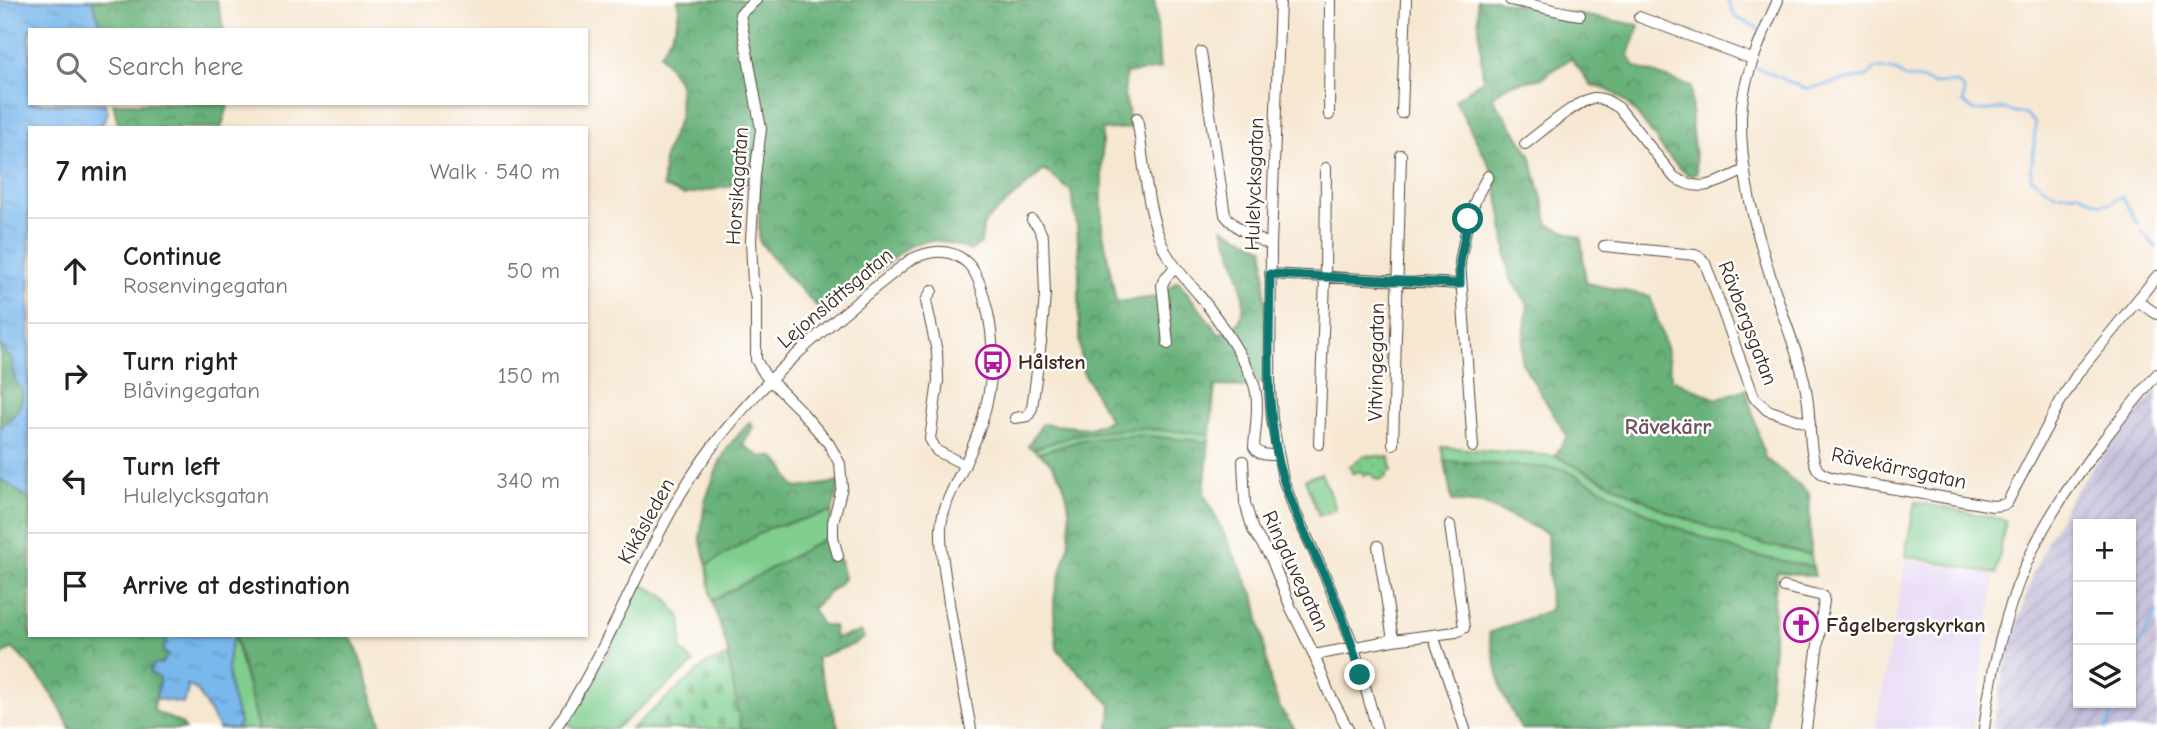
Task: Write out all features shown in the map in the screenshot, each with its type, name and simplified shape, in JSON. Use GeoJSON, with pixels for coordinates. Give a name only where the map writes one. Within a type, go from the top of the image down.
{"type":"FeatureCollection","features":[{"type":"Feature","properties":{"kind":"street","name":"Horsikagatan"},"geometry":{"type":"LineString","coordinates":[[756,0],[740,14],[761,129],[751,240],[756,298],[756,360],[769,379]]}},
{"type":"Feature","properties":{"kind":"street","name":"Hulelycksgatan"},"geometry":{"type":"LineString","coordinates":[[1280,0],[1270,245],[1272,419],[1283,479],[1354,647],[1377,729]]}},
{"type":"Feature","properties":{"kind":"street"},"geometry":{"type":"LineString","coordinates":[[1329,115],[1330,0]]}},
{"type":"Feature","properties":{"kind":"street"},"geometry":{"type":"LineString","coordinates":[[1402,113],[1406,0]]}},
{"type":"Feature","properties":{"kind":"street"},"geometry":{"type":"LineString","coordinates":[[1510,0],[1555,12],[1580,15]]}},
{"type":"Feature","properties":{"kind":"street","name":"Rävekärrsgatan"},"geometry":{"type":"LineString","coordinates":[[1778,0],[1752,59],[1741,114],[1745,170],[1752,210],[1767,265],[1806,382],[1814,463],[1822,474],[1992,506],[2007,503],[2054,412],[2078,373],[2157,276]]}},
{"type":"Feature","properties":{"kind":"street"},"geometry":{"type":"LineString","coordinates":[[1639,17],[1752,59]]}},
{"type":"Feature","properties":{"kind":"street"},"geometry":{"type":"LineString","coordinates":[[1201,52],[1225,215],[1231,223],[1247,234],[1270,245]]}},
{"type":"Feature","properties":{"kind":"street"},"geometry":{"type":"LineString","coordinates":[[1525,144],[1582,101],[1597,99],[1619,108],[1674,177],[1684,184],[1702,187],[1745,170]]}},
{"type":"Feature","properties":{"kind":"street"},"geometry":{"type":"LineString","coordinates":[[1137,118],[1151,211],[1164,250],[1175,268],[1205,302],[1251,377],[1257,402],[1254,447],[1257,452],[1278,456]]}},
{"type":"Feature","properties":{"kind":"street","name":"Vitvingegatan"},"geometry":{"type":"LineString","coordinates":[[1393,444],[1401,155]]}},
{"type":"Feature","properties":{"kind":"street"},"geometry":{"type":"LineString","coordinates":[[1320,444],[1326,168]]}},
{"type":"Feature","properties":{"kind":"street"},"geometry":{"type":"LineString","coordinates":[[1473,447],[1460,262],[1466,229],[1479,192],[1488,176]]}},
{"type":"Feature","properties":{"kind":"street"},"geometry":{"type":"LineString","coordinates":[[1015,418],[1028,416],[1032,408],[1041,342],[1045,295],[1044,248],[1041,231],[1032,220]]}},
{"type":"Feature","properties":{"kind":"street","name":"Rävbergsgatan"},"geometry":{"type":"LineString","coordinates":[[1604,246],[1695,255],[1701,258],[1706,263],[1754,397],[1767,410],[1810,424]]}},
{"type":"Feature","properties":{"kind":"street","name":"Lejonslättsgatan"},"geometry":{"type":"LineString","coordinates":[[769,379],[818,334],[910,260],[931,252],[957,256],[973,270],[990,324],[993,372],[980,432],[950,496],[941,527],[942,557],[971,729]]}},
{"type":"Feature","properties":{"kind":"street"},"geometry":{"type":"LineString","coordinates":[[1168,344],[1162,285],[1175,268]]}},
{"type":"Feature","properties":{"kind":"street"},"geometry":{"type":"LineString","coordinates":[[1270,274],[1460,284]]}},
{"type":"Feature","properties":{"kind":"street"},"geometry":{"type":"LineString","coordinates":[[932,290],[926,301],[937,352],[938,381],[931,442],[937,451],[965,465]]}},
{"type":"Feature","properties":{"kind":"street"},"geometry":{"type":"LineString","coordinates":[[2137,301],[2157,314]]}},
{"type":"Feature","properties":{"kind":"street"},"geometry":{"type":"LineString","coordinates":[[1984,729],[2000,640],[2015,593],[2032,554],[2053,512],[2087,462],[2157,374]]}},
{"type":"Feature","properties":{"kind":"street"},"geometry":{"type":"LineString","coordinates":[[769,379],[829,444],[840,464],[842,487],[833,522],[833,537],[838,556]]}},
{"type":"Feature","properties":{"kind":"street","name":"Kikåsleden"},"geometry":{"type":"LineString","coordinates":[[555,729],[685,488],[727,428],[769,379]]}},
{"type":"Feature","properties":{"kind":"street","name":"Ringduvegatan"},"geometry":{"type":"LineString","coordinates":[[1243,461],[1245,503],[1253,530],[1271,558],[1329,694],[1348,729]]}},
{"type":"Feature","properties":{"kind":"street"},"geometry":{"type":"LineString","coordinates":[[1314,655],[1456,632],[1464,628],[1450,525]]}},
{"type":"Feature","properties":{"kind":"street"},"geometry":{"type":"LineString","coordinates":[[1378,546],[1394,640]]}},
{"type":"Feature","properties":{"kind":"street"},"geometry":{"type":"LineString","coordinates":[[1784,587],[1823,596],[1824,601],[1806,729]]}},
{"type":"Feature","properties":{"kind":"street"},"geometry":{"type":"LineString","coordinates":[[1433,635],[1465,729]]}},
{"type":"Feature","properties":{"kind":"shaded area"},"geometry":{"type":"Polygon","coordinates":[[[2157,389],[2157,729],[1992,729],[2005,664],[2033,574],[2072,495],[2123,428],[2157,389]]]}},
{"type":"Feature","properties":{"kind":"shaded area"},"geometry":{"type":"Polygon","coordinates":[[[1906,559],[1995,577],[1973,729],[1875,729],[1906,559]]]}},
{"type":"Feature","properties":{"kind":"green space"},"geometry":{"type":"Polygon","coordinates":[[[92,0],[216,0],[224,28],[101,28],[92,0]]]}},
{"type":"Feature","properties":{"kind":"green space"},"geometry":{"type":"Polygon","coordinates":[[[678,0],[1154,0],[1160,69],[1126,74],[1124,95],[1130,128],[1102,130],[1102,227],[1116,302],[1158,297],[1178,281],[1219,334],[1238,323],[1244,303],[1240,277],[1223,228],[1264,248],[1267,381],[1246,387],[1215,386],[1210,434],[1137,428],[1079,434],[1033,449],[1028,446],[1042,424],[1090,428],[1110,420],[1082,370],[1079,337],[1079,257],[1071,191],[1044,170],[986,221],[981,243],[970,251],[939,241],[907,247],[825,315],[759,241],[759,188],[746,183],[684,195],[663,187],[664,157],[680,116],[679,82],[660,54],[677,22],[678,0]]]}},
{"type":"Feature","properties":{"kind":"green space"},"geometry":{"type":"Polygon","coordinates":[[[1477,0],[1495,0],[1639,25],[1629,55],[1635,67],[1691,86],[1692,132],[1697,173],[1690,176],[1677,165],[1622,99],[1608,90],[1591,85],[1571,58],[1542,78],[1508,85],[1492,97],[1530,154],[1549,225],[1581,238],[1586,283],[1650,296],[1666,348],[1672,379],[1716,399],[1746,389],[1765,458],[1809,493],[1811,555],[1746,540],[1670,513],[1555,456],[1567,436],[1521,361],[1528,304],[1509,277],[1494,174],[1455,100],[1483,80],[1477,0]]]}},
{"type":"Feature","properties":{"kind":"green space"},"geometry":{"type":"Polygon","coordinates":[[[113,105],[228,105],[222,126],[119,126],[113,105]]]}},
{"type":"Feature","properties":{"kind":"green space"},"geometry":{"type":"Polygon","coordinates":[[[0,345],[12,360],[15,381],[23,389],[17,412],[0,428],[0,345]]]}},
{"type":"Feature","properties":{"kind":"green space"},"geometry":{"type":"Polygon","coordinates":[[[750,422],[753,427],[743,445],[759,456],[774,457],[784,468],[793,486],[798,488],[840,482],[832,512],[769,528],[707,565],[700,539],[705,501],[720,461],[730,444],[750,422]]]}},
{"type":"Feature","properties":{"kind":"green space"},"geometry":{"type":"Polygon","coordinates":[[[1137,428],[1210,434],[1209,442],[1136,435],[1082,440],[1039,453],[1033,449],[1079,434],[1137,428]]]}},
{"type":"Feature","properties":{"kind":"green space"},"geometry":{"type":"Polygon","coordinates":[[[1136,435],[1209,442],[1204,493],[1255,598],[1271,684],[1281,710],[1295,729],[1109,729],[1111,705],[1057,649],[1054,601],[1068,547],[1069,508],[1067,495],[1057,471],[1039,453],[1082,440],[1136,435]]]}},
{"type":"Feature","properties":{"kind":"green space"},"geometry":{"type":"Polygon","coordinates":[[[1442,447],[1555,456],[1670,513],[1746,540],[1811,555],[1813,567],[1746,554],[1665,523],[1564,469],[1445,461],[1442,447]]]}},
{"type":"Feature","properties":{"kind":"green space"},"geometry":{"type":"Polygon","coordinates":[[[1365,455],[1390,457],[1392,471],[1388,472],[1385,478],[1378,480],[1372,474],[1363,475],[1362,471],[1352,473],[1350,466],[1365,455]]]}},
{"type":"Feature","properties":{"kind":"green space"},"geometry":{"type":"Polygon","coordinates":[[[1445,461],[1564,469],[1665,523],[1746,554],[1813,567],[1815,576],[1777,572],[1774,646],[1766,729],[1521,729],[1502,692],[1489,633],[1550,610],[1547,533],[1483,504],[1452,501],[1445,461]]]}},
{"type":"Feature","properties":{"kind":"green space"},"geometry":{"type":"Polygon","coordinates":[[[1321,473],[1336,509],[1319,516],[1305,479],[1321,473]]]}},
{"type":"Feature","properties":{"kind":"green space"},"geometry":{"type":"Polygon","coordinates":[[[0,478],[28,498],[28,637],[165,637],[167,644],[163,647],[167,657],[151,673],[160,678],[153,710],[182,724],[185,729],[70,729],[53,696],[21,657],[12,648],[0,657],[0,478]]]}},
{"type":"Feature","properties":{"kind":"green space"},"geometry":{"type":"Polygon","coordinates":[[[1915,502],[2006,520],[1996,574],[1905,556],[1915,502]]]}},
{"type":"Feature","properties":{"kind":"green space"},"geometry":{"type":"Polygon","coordinates":[[[832,512],[829,536],[712,601],[707,565],[769,528],[832,512]]]}},
{"type":"Feature","properties":{"kind":"green space"},"geometry":{"type":"Polygon","coordinates":[[[829,536],[828,553],[832,559],[837,558],[840,561],[844,579],[812,609],[822,625],[833,626],[835,638],[861,632],[864,638],[816,658],[839,729],[741,729],[726,644],[712,601],[829,536]]]}},
{"type":"Feature","properties":{"kind":"green space"},"geometry":{"type":"Polygon","coordinates":[[[642,585],[664,595],[682,620],[681,650],[694,663],[615,729],[575,729],[566,723],[605,658],[642,585]]]}},
{"type":"Feature","properties":{"kind":"green space"},"geometry":{"type":"Polygon","coordinates":[[[234,637],[259,729],[235,729],[240,724],[228,669],[230,646],[234,637]]]}},
{"type":"Feature","properties":{"kind":"green space"},"geometry":{"type":"Polygon","coordinates":[[[236,637],[350,637],[357,649],[383,729],[259,729],[236,637]]]}},
{"type":"Feature","properties":{"kind":"green space"},"geometry":{"type":"Polygon","coordinates":[[[728,657],[741,729],[631,729],[708,663],[728,657]]]}},
{"type":"Feature","properties":{"kind":"water"},"geometry":{"type":"Polygon","coordinates":[[[0,0],[92,0],[101,28],[28,28],[28,105],[106,105],[108,113],[102,126],[28,126],[28,498],[0,478],[0,428],[19,408],[23,390],[15,381],[12,360],[0,345],[0,0]]]}},
{"type":"Feature","properties":{"kind":"water"},"geometry":{"type":"Polygon","coordinates":[[[165,637],[234,637],[228,668],[240,724],[235,729],[219,729],[197,690],[187,685],[188,693],[183,703],[156,699],[160,678],[151,673],[150,669],[155,664],[161,664],[168,655],[163,647],[167,644],[165,637]]]}},
{"type":"Feature","properties":{"kind":"waterway"},"geometry":{"type":"LineString","coordinates":[[1727,0],[1736,18],[1757,27],[1758,30]]}},
{"type":"Feature","properties":{"kind":"waterway"},"geometry":{"type":"LineString","coordinates":[[1756,67],[1806,89],[1867,76],[1876,68],[1892,70],[1905,78],[1921,79],[1933,84],[1956,83],[1965,90],[1963,102],[1974,111],[2005,109],[2026,115],[2035,123],[2031,178],[2055,194],[2078,193],[2101,204],[2110,203],[2122,196],[2138,224]]}},
{"type":"Feature","properties":{"kind":"waterway"},"geometry":{"type":"LineString","coordinates":[[2142,232],[2157,248]]}},
{"type":"Feature","properties":{"kind":"waterway"},"geometry":{"type":"LineString","coordinates":[[2136,654],[2148,626],[2157,613]]}},
{"type":"Feature","properties":{"kind":"waterway"},"geometry":{"type":"LineString","coordinates":[[2106,729],[2114,708]]}},
{"type":"Feature","properties":{"kind":"place","name":"Hålsten"},"geometry":{"type":"Point","coordinates":[993,362]}},
{"type":"Feature","properties":{"kind":"place","name":"Fågelbergskyrkan"},"geometry":{"type":"Point","coordinates":[1801,625]}},
{"type":"Feature","properties":{"kind":"district","name":"Rävekärr"},"geometry":{"type":"Point","coordinates":[1668,426]}},
{"type":"Feature","properties":{"kind":"route"},"geometry":{"type":"LineString","coordinates":[[1360,675],[1354,647],[1283,479],[1272,419],[1270,389],[1270,274],[1460,284],[1460,262],[1468,219]]}}]}
